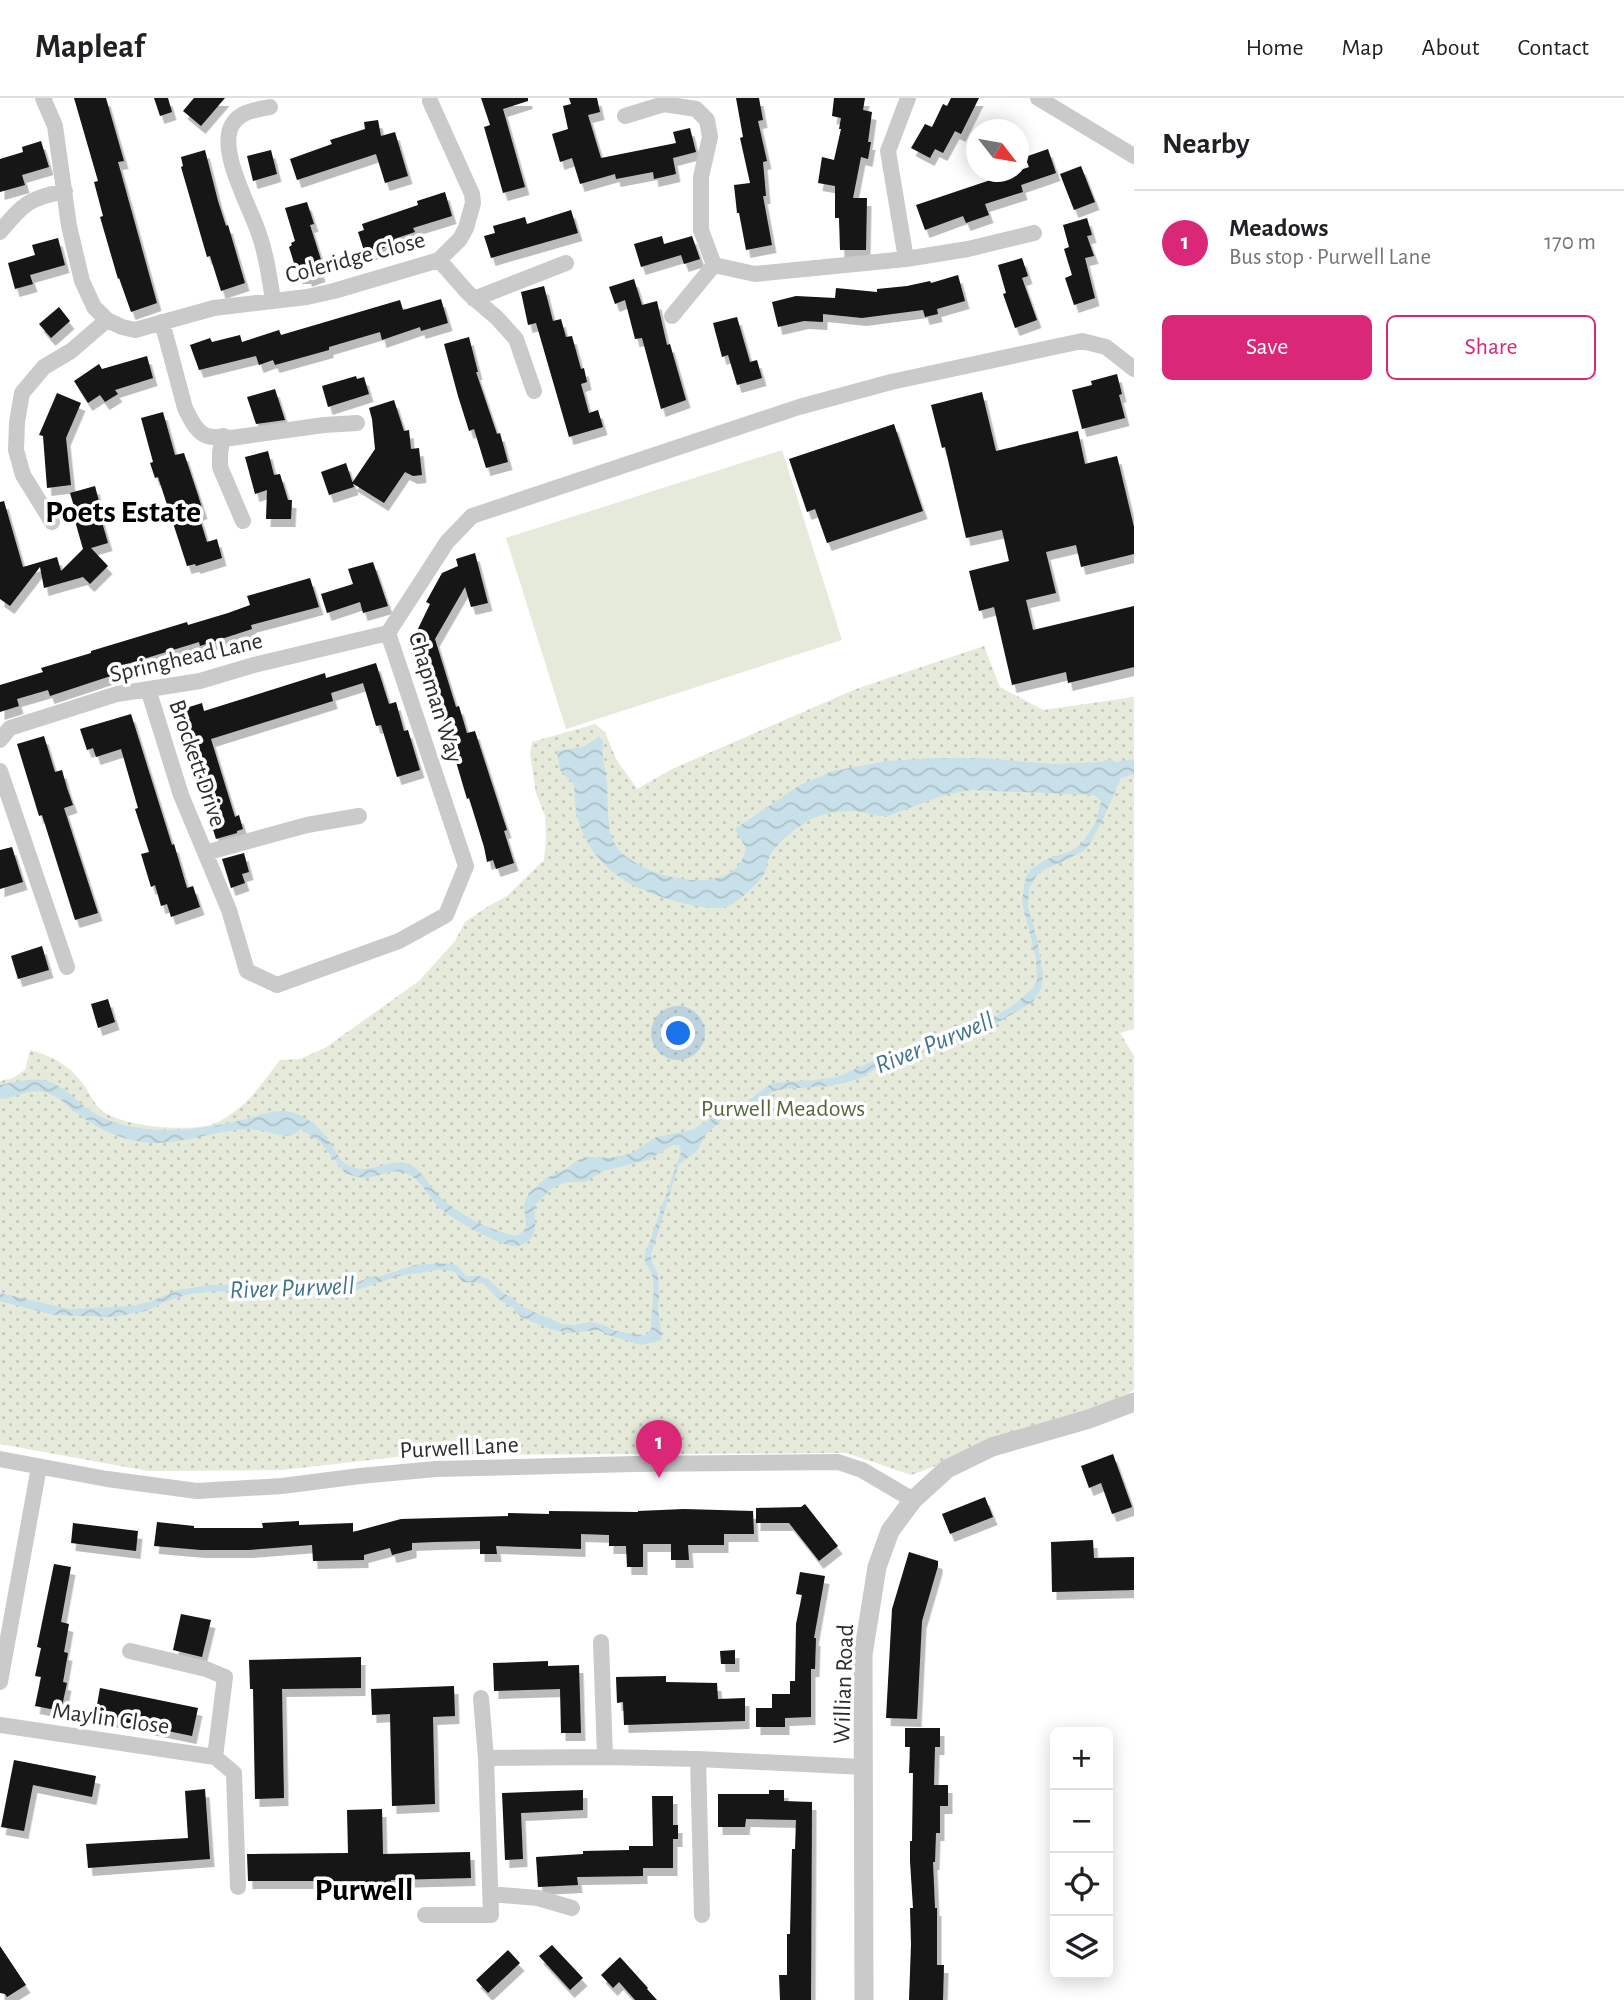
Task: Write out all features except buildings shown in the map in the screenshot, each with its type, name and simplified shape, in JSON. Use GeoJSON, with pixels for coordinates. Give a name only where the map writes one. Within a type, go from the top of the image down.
{"type":"FeatureCollection","features":[{"type":"Feature","properties":{"kind":"street"},"geometry":{"type":"LineString","coordinates":[[43,98],[55,126],[69,226],[82,281],[94,307],[107,320],[71,351],[44,367],[22,393],[16,450],[23,475],[52,522]]}},
{"type":"Feature","properties":{"kind":"street"},"geometry":{"type":"LineString","coordinates":[[906,259],[888,152],[908,98]]}},
{"type":"Feature","properties":{"kind":"street"},"geometry":{"type":"LineString","coordinates":[[1038,98],[1134,156]]}},
{"type":"Feature","properties":{"kind":"street","name":"Coleridge Close"},"geometry":{"type":"LineString","coordinates":[[107,320],[135,330],[214,308],[334,291],[439,260],[460,239],[473,203],[472,194],[430,101]]}},
{"type":"Feature","properties":{"kind":"street"},"geometry":{"type":"LineString","coordinates":[[625,116],[664,104],[696,109],[706,120],[710,137],[701,177],[701,230],[714,265]]}},
{"type":"Feature","properties":{"kind":"street","name":"Coleridge Close"},"geometry":{"type":"LineString","coordinates":[[270,107],[238,117],[228,134],[228,146],[264,250],[273,301]]}},
{"type":"Feature","properties":{"kind":"street"},"geometry":{"type":"LineString","coordinates":[[0,232],[14,214],[30,201],[65,191]]}},
{"type":"Feature","properties":{"kind":"street"},"geometry":{"type":"LineString","coordinates":[[714,265],[755,274],[906,259],[968,249],[1034,233]]}},
{"type":"Feature","properties":{"kind":"street"},"geometry":{"type":"LineString","coordinates":[[439,260],[474,299],[498,318],[516,339],[534,391]]}},
{"type":"Feature","properties":{"kind":"street"},"geometry":{"type":"LineString","coordinates":[[474,299],[566,263]]}},
{"type":"Feature","properties":{"kind":"street"},"geometry":{"type":"LineString","coordinates":[[672,316],[714,265]]}},
{"type":"Feature","properties":{"kind":"street"},"geometry":{"type":"LineString","coordinates":[[162,322],[184,408],[199,431],[209,437],[231,438],[357,423]]}},
{"type":"Feature","properties":{"kind":"street","name":"Chapman Way"},"geometry":{"type":"LineString","coordinates":[[277,985],[399,941],[446,915],[466,866],[388,633],[447,542],[472,516],[799,407],[891,382],[1082,341],[1105,347],[1134,369]]}},
{"type":"Feature","properties":{"kind":"street"},"geometry":{"type":"LineString","coordinates":[[223,436],[220,467],[243,521]]}},
{"type":"Feature","properties":{"kind":"street","name":"Springhead Lane"},"geometry":{"type":"LineString","coordinates":[[0,740],[10,728],[117,694],[200,681],[254,665],[388,633]]}},
{"type":"Feature","properties":{"kind":"street","name":"Brockett Drive"},"geometry":{"type":"LineString","coordinates":[[148,689],[181,794],[229,910],[247,971],[277,985]]}},
{"type":"Feature","properties":{"kind":"street"},"geometry":{"type":"LineString","coordinates":[[0,771],[67,967]]}},
{"type":"Feature","properties":{"kind":"street","name":"Brockett Drive"},"geometry":{"type":"LineString","coordinates":[[205,853],[307,825],[359,816]]}},
{"type":"Feature","properties":{"kind":"street","name":"Willian Road"},"geometry":{"type":"LineString","coordinates":[[864,2000],[863,1655],[877,1567],[890,1531],[913,1500],[947,1469],[992,1447],[1132,1408]]}},
{"type":"Feature","properties":{"kind":"street","name":"Purwell Lane"},"geometry":{"type":"LineString","coordinates":[[0,1459],[107,1479],[197,1491],[282,1486],[436,1469],[838,1462],[862,1470],[913,1500]]}},
{"type":"Feature","properties":{"kind":"street"},"geometry":{"type":"LineString","coordinates":[[0,1682],[39,1466]]}},
{"type":"Feature","properties":{"kind":"street"},"geometry":{"type":"LineString","coordinates":[[601,1642],[605,1757]]}},
{"type":"Feature","properties":{"kind":"street"},"geometry":{"type":"LineString","coordinates":[[130,1651],[206,1669],[225,1677],[215,1757],[234,1773],[238,1887]]}},
{"type":"Feature","properties":{"kind":"street"},"geometry":{"type":"LineString","coordinates":[[425,1915],[491,1915],[486,1758],[481,1698]]}},
{"type":"Feature","properties":{"kind":"street","name":"Maylin Close"},"geometry":{"type":"LineString","coordinates":[[0,1725],[215,1757]]}},
{"type":"Feature","properties":{"kind":"street"},"geometry":{"type":"LineString","coordinates":[[486,1758],[698,1759],[864,1767]]}},
{"type":"Feature","properties":{"kind":"street"},"geometry":{"type":"LineString","coordinates":[[698,1759],[702,1915]]}},
{"type":"Feature","properties":{"kind":"street"},"geometry":{"type":"LineString","coordinates":[[490,1894],[538,1898],[572,1908]]}},
{"type":"Feature","properties":{"kind":"green space"},"geometry":{"type":"Polygon","coordinates":[[[782,450],[842,640],[566,729],[506,538],[782,450]]]}},
{"type":"Feature","properties":{"kind":"green space","name":"Purwell Meadows"},"geometry":{"type":"Polygon","coordinates":[[[984,646],[1000,687],[1043,710],[1134,697],[1134,1029],[1120,1033],[1134,1056],[1134,1390],[1115,1401],[911,1475],[847,1453],[414,1455],[282,1470],[148,1471],[0,1444],[0,1081],[13,1078],[25,1070],[30,1050],[55,1059],[68,1068],[80,1080],[99,1108],[111,1116],[157,1127],[190,1128],[216,1123],[247,1100],[280,1060],[300,1059],[325,1048],[419,981],[455,941],[465,922],[507,896],[544,860],[545,816],[536,793],[530,754],[532,742],[595,724],[605,732],[616,759],[637,789],[672,769],[856,689],[984,646]]]}},
{"type":"Feature","properties":{"kind":"water","name":"River Purwell"},"geometry":{"type":"Polygon","coordinates":[[[599,737],[603,741],[609,825],[616,846],[628,858],[645,868],[686,880],[707,880],[725,875],[739,865],[746,848],[735,829],[800,785],[834,771],[887,761],[933,758],[980,758],[1053,764],[1134,759],[1134,774],[1121,778],[1089,845],[1082,852],[1038,873],[1029,889],[1028,907],[1043,974],[1041,989],[1033,1002],[990,1027],[935,1049],[887,1062],[859,1079],[830,1086],[772,1092],[748,1108],[726,1116],[706,1134],[697,1151],[679,1164],[651,1255],[658,1275],[662,1340],[641,1345],[599,1330],[568,1333],[550,1329],[521,1317],[483,1283],[462,1282],[455,1272],[444,1269],[399,1276],[353,1291],[312,1287],[274,1292],[215,1291],[189,1294],[146,1311],[113,1317],[53,1315],[0,1301],[0,1293],[69,1309],[132,1306],[177,1290],[211,1285],[280,1286],[308,1282],[354,1284],[415,1265],[440,1263],[457,1265],[466,1276],[488,1279],[521,1306],[562,1324],[590,1322],[613,1330],[646,1335],[651,1329],[653,1284],[644,1258],[681,1152],[679,1145],[673,1145],[648,1160],[603,1171],[585,1182],[566,1182],[551,1189],[535,1205],[535,1230],[532,1237],[524,1244],[513,1246],[465,1225],[447,1213],[418,1181],[408,1174],[392,1172],[366,1178],[345,1173],[320,1142],[301,1129],[288,1136],[249,1129],[169,1142],[142,1142],[116,1136],[100,1128],[51,1094],[34,1091],[0,1099],[0,1085],[33,1080],[49,1082],[104,1118],[147,1129],[194,1129],[288,1111],[306,1118],[316,1126],[346,1164],[363,1169],[393,1163],[408,1164],[417,1169],[437,1194],[453,1208],[485,1226],[516,1236],[523,1232],[526,1226],[524,1204],[529,1193],[546,1178],[578,1160],[588,1157],[613,1158],[632,1153],[656,1137],[692,1130],[746,1102],[772,1083],[837,1077],[885,1056],[989,1020],[1011,1007],[1032,989],[1037,981],[1036,959],[1022,901],[1026,876],[1031,869],[1047,859],[1072,851],[1082,843],[1096,822],[1101,801],[1094,795],[971,790],[944,795],[888,816],[851,811],[823,815],[798,827],[773,850],[765,872],[742,897],[725,907],[707,908],[655,895],[625,881],[601,861],[591,848],[577,816],[574,784],[560,770],[557,751],[583,747],[599,737]]]}},
{"type":"Feature","properties":{"kind":"place","name":"Meadows"},"geometry":{"type":"Point","coordinates":[659,1478]}},
{"type":"Feature","properties":{"kind":"district","name":"Poets Estate"},"geometry":{"type":"Point","coordinates":[123,511]}},
{"type":"Feature","properties":{"kind":"district","name":"Purwell"},"geometry":{"type":"Point","coordinates":[364,1889]}}]}
